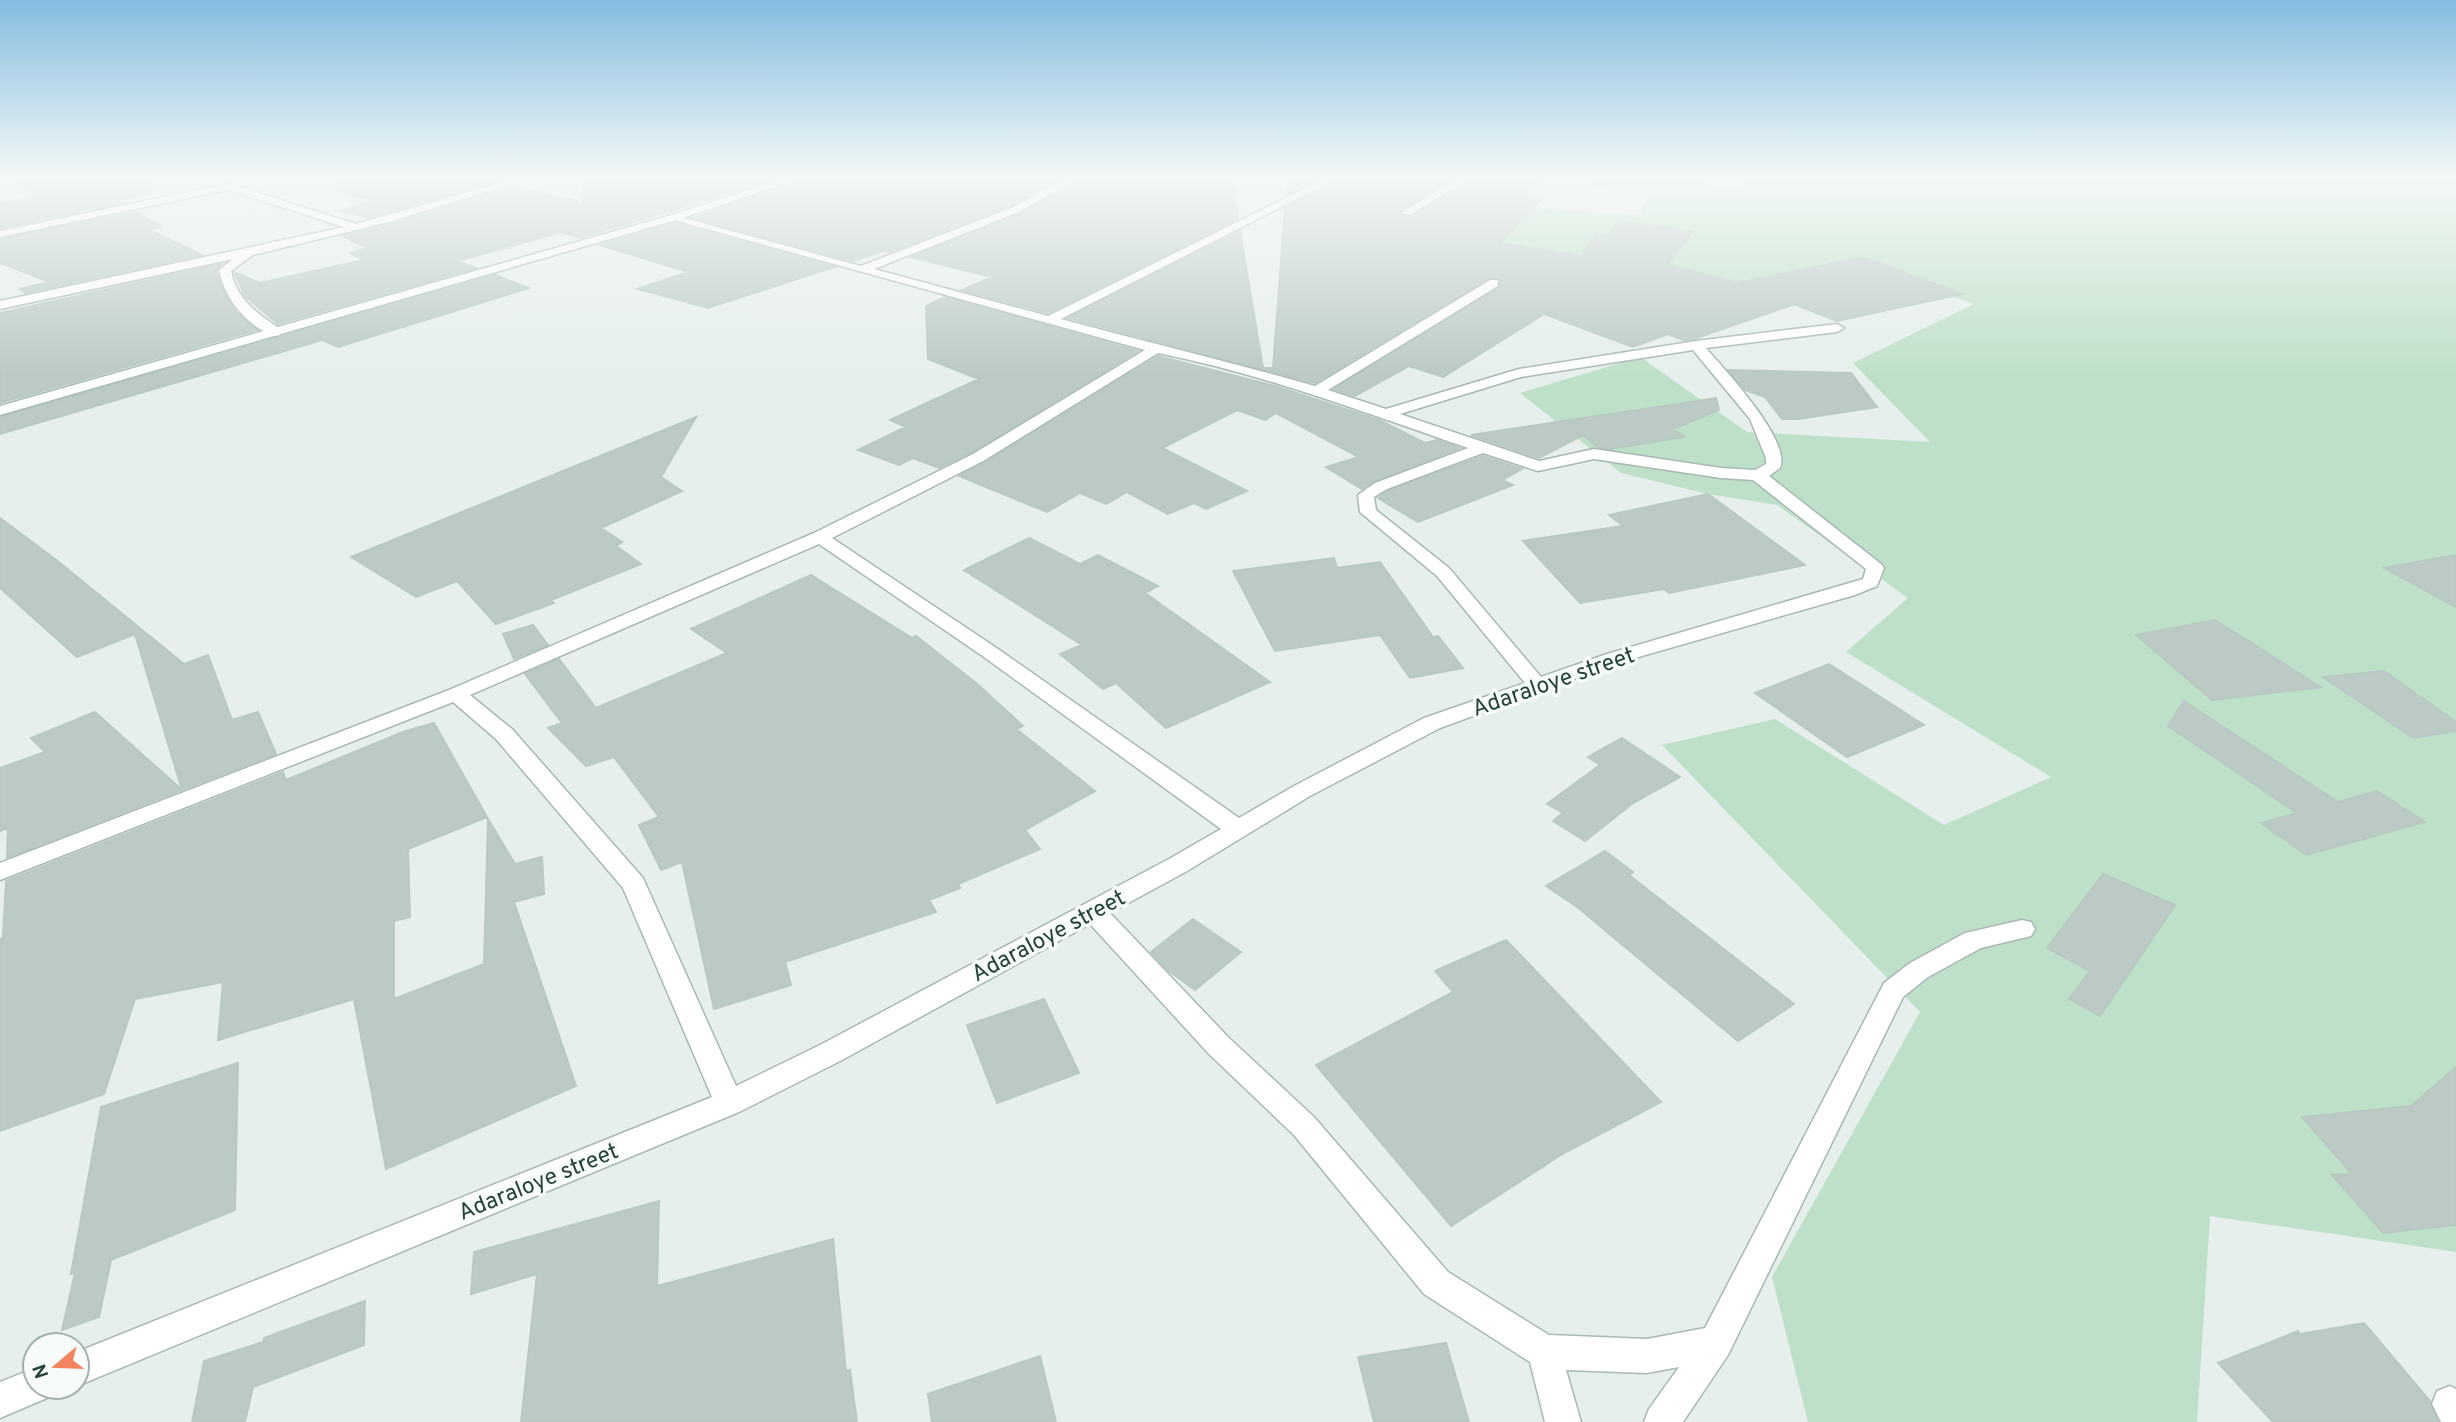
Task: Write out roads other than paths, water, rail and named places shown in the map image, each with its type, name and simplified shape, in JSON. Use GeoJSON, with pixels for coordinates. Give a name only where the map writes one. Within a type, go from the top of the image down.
{"type":"FeatureCollection","features":[{"type":"Feature","properties":{"kind":"street"},"geometry":{"type":"LineString","coordinates":[[0,304],[97,281],[282,244]]}},
{"type":"Feature","properties":{"kind":"street"},"geometry":{"type":"LineString","coordinates":[[0,411],[580,244]]}},
{"type":"Feature","properties":{"kind":"street"},"geometry":{"type":"LineString","coordinates":[[771,244],[1317,391],[1538,466],[1594,454],[1721,473],[1757,475],[1768,471],[1774,464],[1770,442],[1757,418],[1696,345]]}},
{"type":"Feature","properties":{"kind":"street"},"geometry":{"type":"LineString","coordinates":[[863,269],[926,244]]}},
{"type":"Feature","properties":{"kind":"street"},"geometry":{"type":"LineString","coordinates":[[1050,320],[1200,244]]}},
{"type":"Feature","properties":{"kind":"street"},"geometry":{"type":"LineString","coordinates":[[252,252],[225,270],[226,280],[232,298],[275,332]]}},
{"type":"Feature","properties":{"kind":"street"},"geometry":{"type":"LineString","coordinates":[[1317,391],[1494,283]]}},
{"type":"Feature","properties":{"kind":"street"},"geometry":{"type":"LineString","coordinates":[[1386,414],[1519,373],[1696,345],[1837,328]]}},
{"type":"Feature","properties":{"kind":"street"},"geometry":{"type":"LineString","coordinates":[[0,872],[456,694],[820,537],[979,457],[1156,349]]}},
{"type":"Feature","properties":{"kind":"street"},"geometry":{"type":"LineString","coordinates":[[1484,447],[1381,486],[1366,495],[1368,512],[1443,572],[1537,685]]}},
{"type":"Feature","properties":{"kind":"street","name":"Adaraloye street"},"geometry":{"type":"LineString","coordinates":[[91,1363],[729,1103],[832,1052],[1093,911],[1178,865],[1236,828],[1338,771],[1432,723],[1614,657],[1848,591],[1871,582],[1875,568],[1757,475]]}},
{"type":"Feature","properties":{"kind":"street"},"geometry":{"type":"LineString","coordinates":[[820,537],[991,653],[1236,828]]}},
{"type":"Feature","properties":{"kind":"street"},"geometry":{"type":"LineString","coordinates":[[456,694],[505,734],[634,884],[729,1103]]}},
{"type":"Feature","properties":{"kind":"street"},"geometry":{"type":"LineString","coordinates":[[1093,911],[1219,1046],[1304,1126],[1436,1283],[1544,1352],[1647,1356],[1716,1343]]}},
{"type":"Feature","properties":{"kind":"street"},"geometry":{"type":"LineString","coordinates":[[1662,1422],[1716,1343],[1893,990],[1919,970],[1975,940],[2022,929]]}},
{"type":"Feature","properties":{"kind":"street"},"geometry":{"type":"LineString","coordinates":[[1544,1352],[1563,1422]]}},
{"type":"Feature","properties":{"kind":"street"},"geometry":{"type":"LineString","coordinates":[[0,1400],[21,1392]]}}]}
